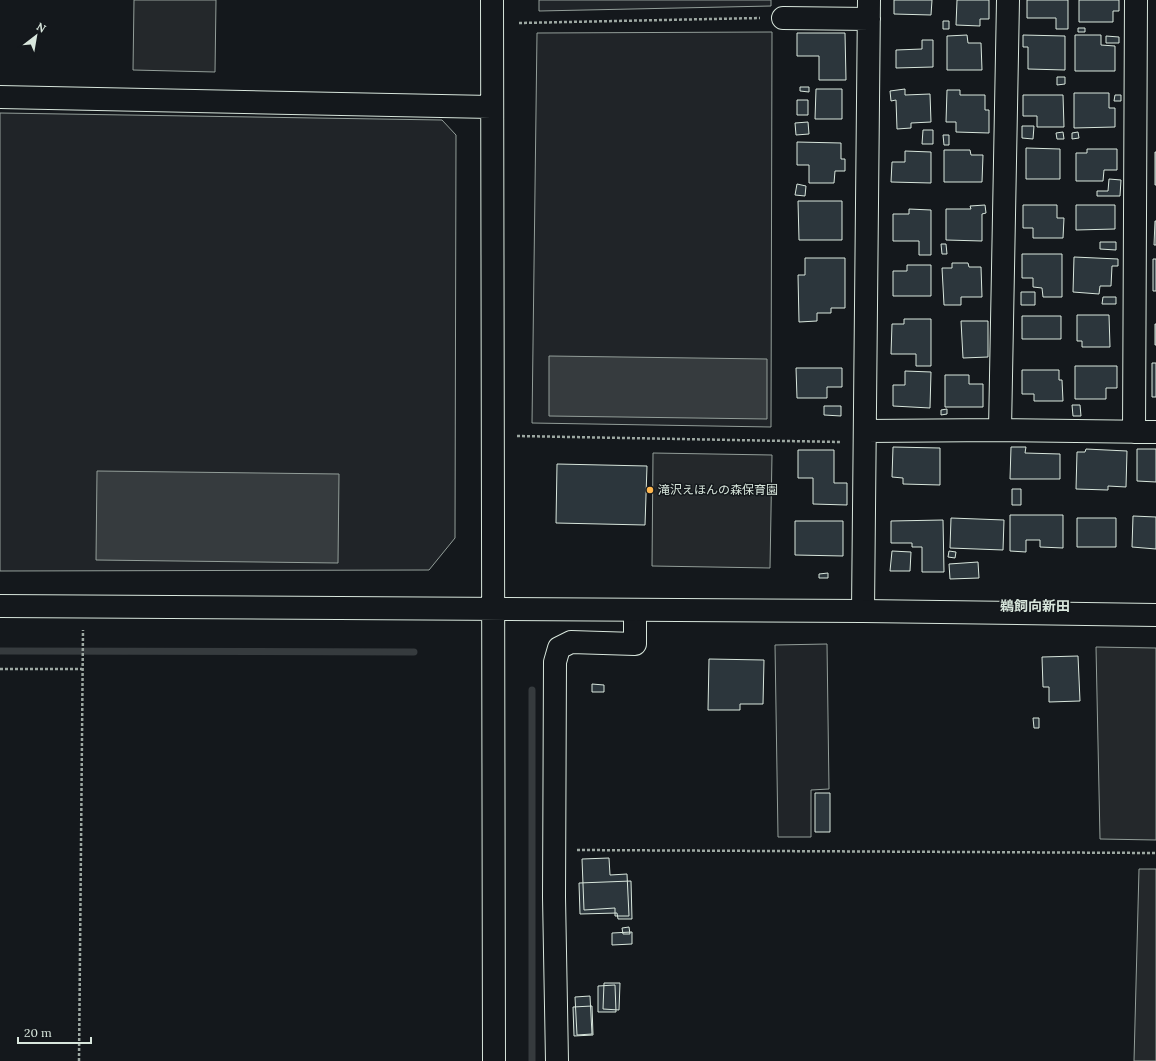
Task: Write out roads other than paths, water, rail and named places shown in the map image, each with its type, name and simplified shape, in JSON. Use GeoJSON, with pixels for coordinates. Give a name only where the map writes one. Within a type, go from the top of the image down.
{"type":"FeatureCollection","features":[{"type":"Feature","properties":{"kind":"street"},"geometry":{"type":"LineString","coordinates":[[492,0],[491,107],[494,1061]]}},
{"type":"Feature","properties":{"kind":"street"},"geometry":{"type":"LineString","coordinates":[[1000,430],[1008,0]]}},
{"type":"Feature","properties":{"kind":"street"},"geometry":{"type":"LineString","coordinates":[[1134,432],[1136,0]]}},
{"type":"Feature","properties":{"kind":"street"},"geometry":{"type":"LineString","coordinates":[[784,18],[869,10],[866,436],[863,611]]}},
{"type":"Feature","properties":{"kind":"street"},"geometry":{"type":"LineString","coordinates":[[0,97],[491,107]]}},
{"type":"Feature","properties":{"kind":"street"},"geometry":{"type":"LineString","coordinates":[[866,436],[1000,430],[1156,432]]}},
{"type":"Feature","properties":{"kind":"street"},"geometry":{"type":"LineString","coordinates":[[0,606],[635,611],[863,611],[1156,616]]}},
{"type":"Feature","properties":{"kind":"street"},"geometry":{"type":"LineString","coordinates":[[557,1061],[554,850],[555,662],[560,648],[571,642],[635,644],[635,611]]}},
{"type":"Feature","properties":{"kind":"waterway"},"geometry":{"type":"LineString","coordinates":[[0,651],[414,652]]}},
{"type":"Feature","properties":{"kind":"waterway"},"geometry":{"type":"LineString","coordinates":[[532,690],[532,1061]]}},
{"type":"Feature","properties":{"kind":"place","name":"滝沢えほんの森保育園"},"geometry":{"type":"Point","coordinates":[650,490]}},
{"type":"Feature","properties":{"kind":"district","name":"鵜飼向新田"},"geometry":{"type":"Point","coordinates":[1035,606]}}]}
